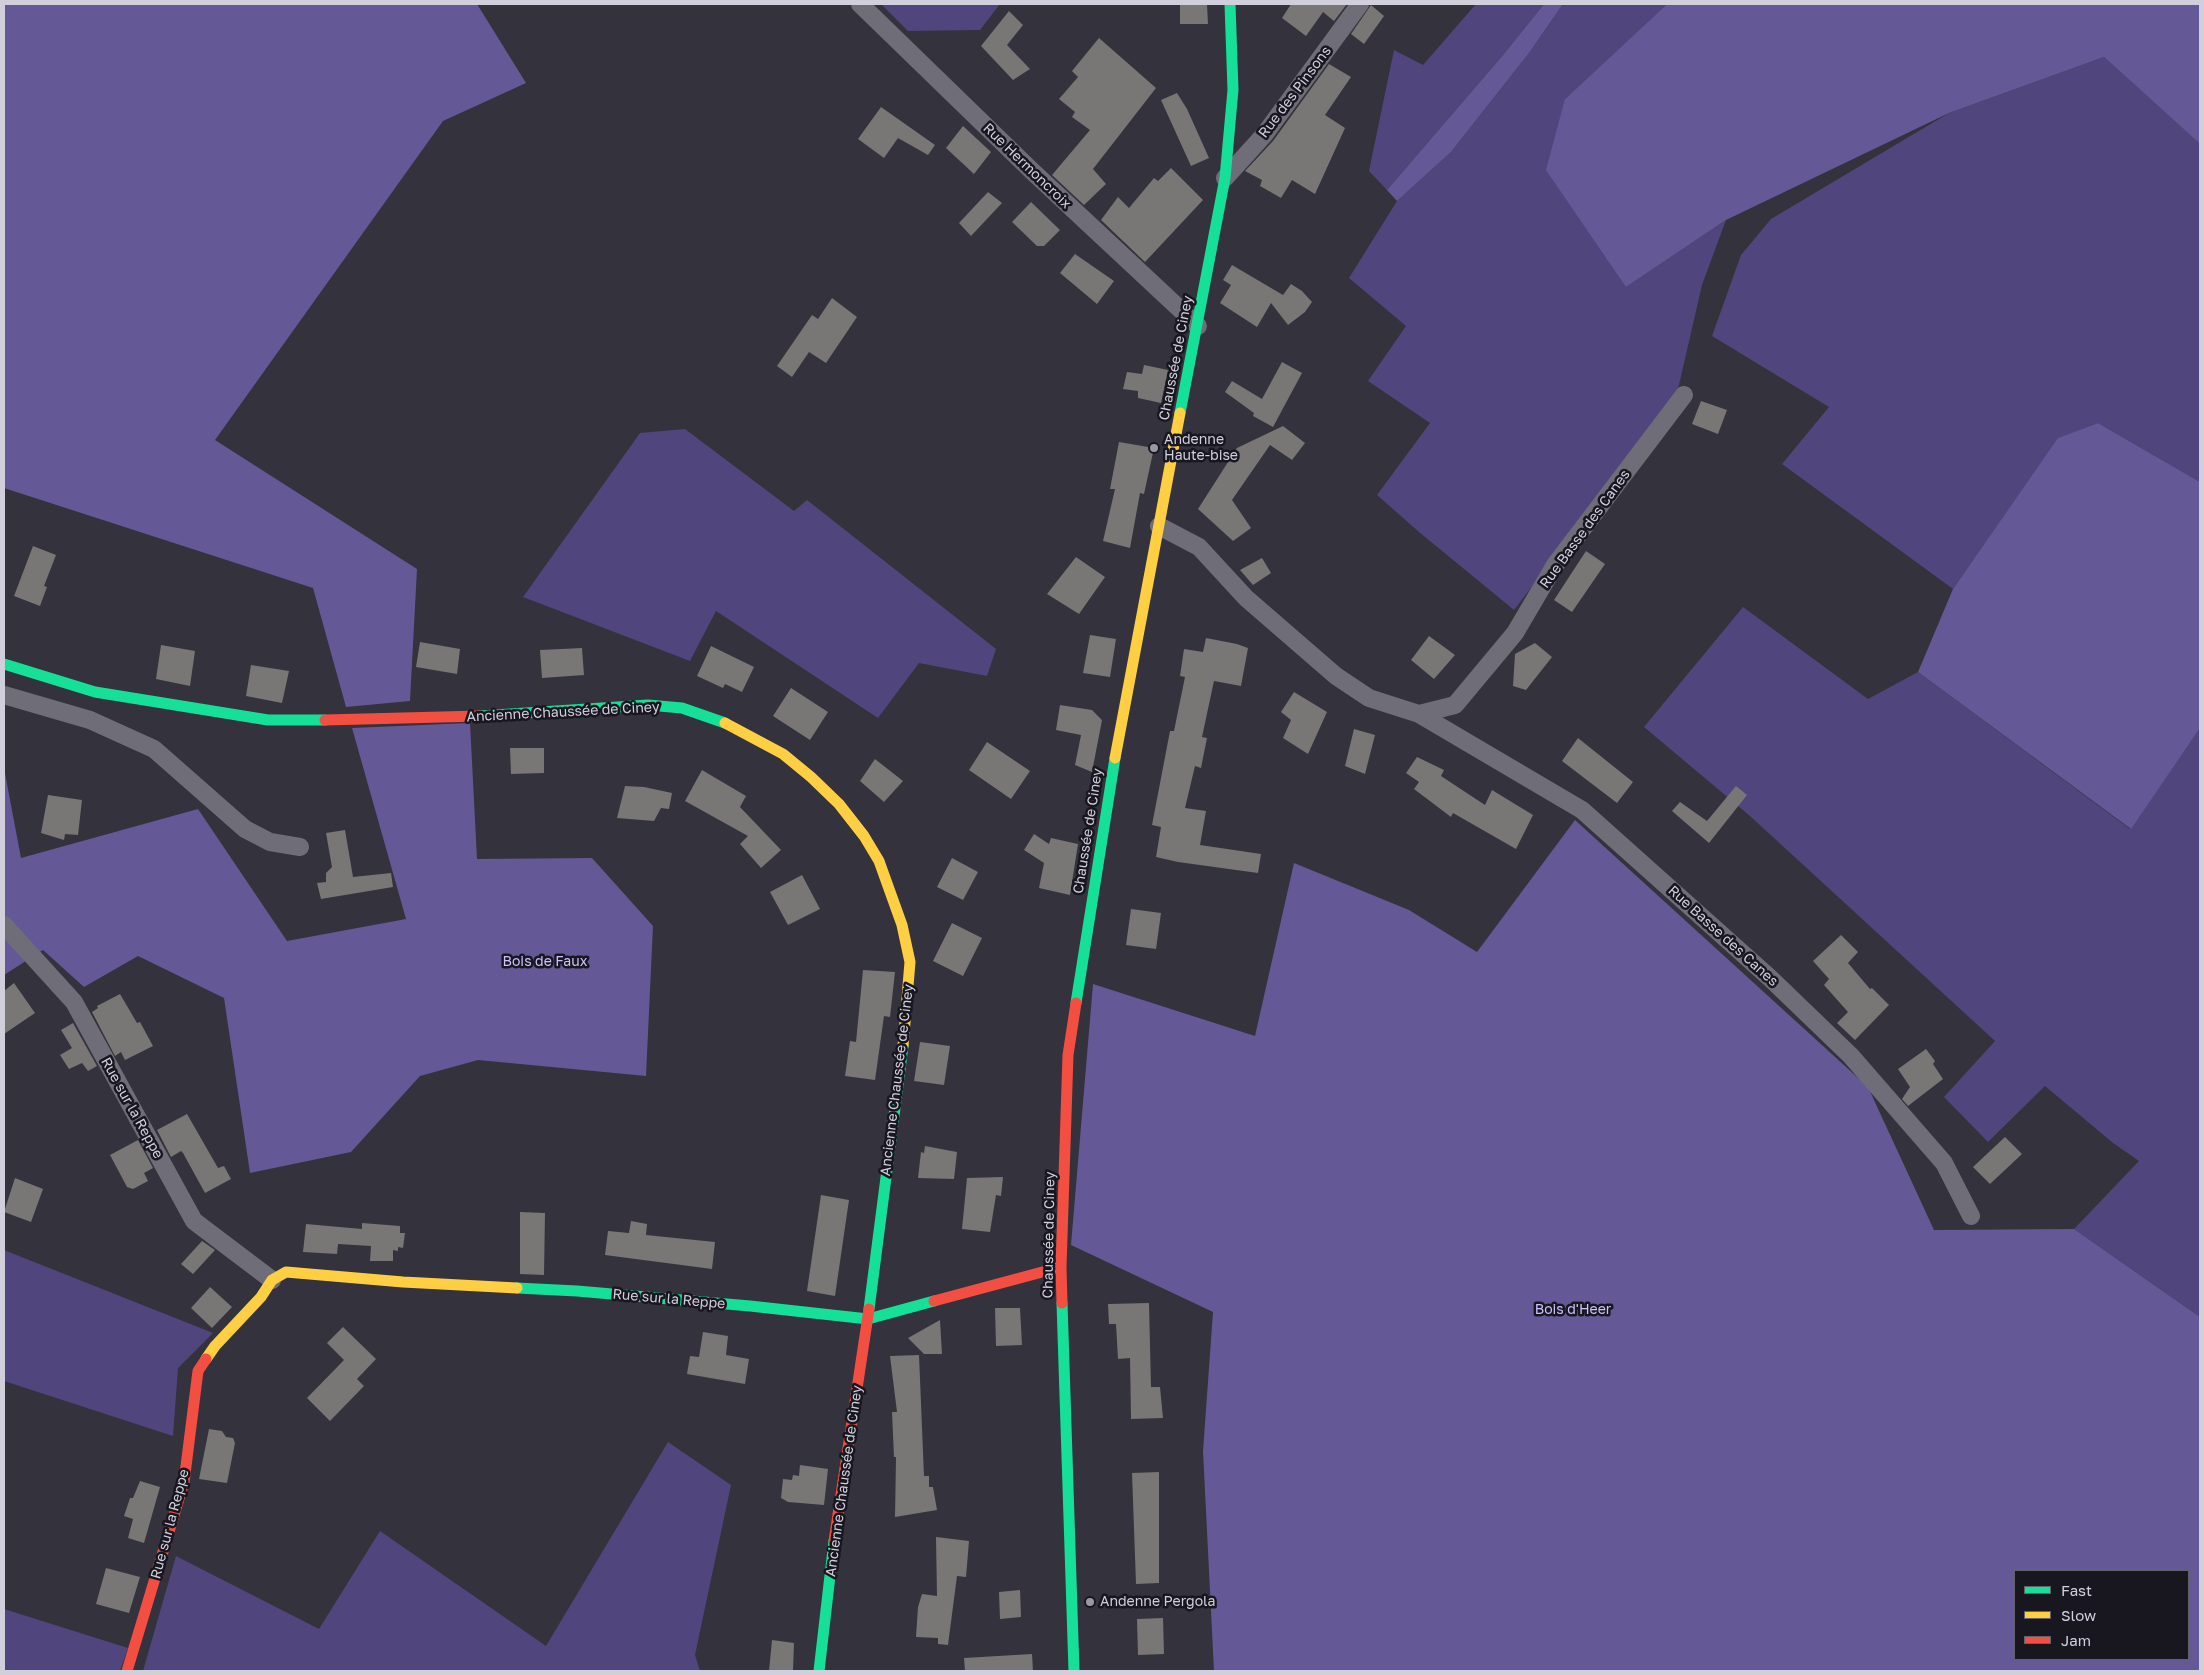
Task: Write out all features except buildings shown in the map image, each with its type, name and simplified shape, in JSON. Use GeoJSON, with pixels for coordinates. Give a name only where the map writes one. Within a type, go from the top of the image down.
{"type":"FeatureCollection","features":[{"type":"Feature","properties":{"kind":"street","name":"Rue Hermoncroix"},"geometry":{"type":"LineString","coordinates":[[860,4],[1032,172],[1198,326]]}},
{"type":"Feature","properties":{"kind":"street","name":"Chaussée de Ciney"},"geometry":{"type":"LineString","coordinates":[[1074,1671],[1062,1267],[1068,1055],[1123,710],[1225,178],[1233,90],[1230,4]]}},
{"type":"Feature","properties":{"kind":"street","name":"Rue des Pinsons"},"geometry":{"type":"LineString","coordinates":[[1225,178],[1264,135],[1360,4]]}},
{"type":"Feature","properties":{"kind":"street","name":"Rue Basse des Canes"},"geometry":{"type":"LineString","coordinates":[[1419,714],[1455,704],[1509,640],[1555,565],[1684,395]]}},
{"type":"Feature","properties":{"kind":"street","name":"Rue Basse des Canes"},"geometry":{"type":"LineString","coordinates":[[1159,526],[1199,547],[1246,598],[1336,676],[1369,698],[1419,714],[1582,810],[1770,978],[1851,1056],[1944,1163],[1972,1216]]}},
{"type":"Feature","properties":{"kind":"street","name":"Ancienne Chaussée de Ciney"},"geometry":{"type":"LineString","coordinates":[[4,664],[95,692],[268,720],[372,720],[526,714],[648,705],[682,708],[717,719],[783,754],[839,804],[864,836],[879,861],[902,925],[910,962],[902,1060],[868,1319],[836,1524],[819,1671]]}},
{"type":"Feature","properties":{"kind":"street"},"geometry":{"type":"LineString","coordinates":[[4,695],[90,720],[154,749],[245,829],[270,842],[300,847]]}},
{"type":"Feature","properties":{"kind":"street","name":"Rue sur la Reppe"},"geometry":{"type":"LineString","coordinates":[[4,925],[74,1002],[194,1221],[272,1280]]}},
{"type":"Feature","properties":{"kind":"street","name":"Rue sur la Reppe"},"geometry":{"type":"LineString","coordinates":[[128,1671],[184,1482],[198,1371],[214,1346],[261,1297],[272,1280],[286,1272],[403,1282],[577,1291],[750,1306],[868,1319],[1062,1267]]}},
{"type":"Feature","properties":{"kind":"shaded area"},"geometry":{"type":"Polygon","coordinates":[[[881,4],[1000,4],[980,30],[908,31],[881,4]]]}},
{"type":"Feature","properties":{"kind":"shaded area"},"geometry":{"type":"Polygon","coordinates":[[[1476,4],[1544,4],[1503,55],[1387,190],[1369,171],[1394,50],[1423,65],[1476,4]]]}},
{"type":"Feature","properties":{"kind":"shaded area"},"geometry":{"type":"Polygon","coordinates":[[[1563,4],[1667,4],[1565,99],[1626,287],[1726,220],[1702,285],[1676,398],[1514,610],[1377,495],[1430,423],[1368,381],[1406,326],[1349,278],[1397,201],[1451,152],[1529,53],[1563,4]]]}},
{"type":"Feature","properties":{"kind":"shaded area"},"geometry":{"type":"Polygon","coordinates":[[[2104,57],[2200,144],[2200,482],[2098,423],[2059,438],[1953,589],[1782,464],[1829,407],[1712,336],[1741,255],[1771,219],[1949,113],[2104,57]]]}},
{"type":"Feature","properties":{"kind":"shaded area"},"geometry":{"type":"Polygon","coordinates":[[[685,429],[794,511],[807,500],[996,649],[987,676],[919,663],[878,718],[716,611],[690,661],[523,597],[640,433],[685,429]]]}},
{"type":"Feature","properties":{"kind":"shaded area"},"geometry":{"type":"Polygon","coordinates":[[[1743,607],[1868,699],[1918,672],[2130,829],[2200,728],[2200,1317],[2074,1229],[2139,1161],[2113,1143],[2045,1086],[1988,1142],[1944,1097],[1995,1041],[1750,816],[1644,727],[1743,607]]]}},
{"type":"Feature","properties":{"kind":"shaded area"},"geometry":{"type":"Polygon","coordinates":[[[4,1250],[213,1333],[178,1368],[173,1436],[4,1381],[4,1250]]]}},
{"type":"Feature","properties":{"kind":"shaded area"},"geometry":{"type":"Polygon","coordinates":[[[668,1442],[731,1485],[695,1655],[700,1671],[143,1671],[176,1556],[319,1629],[380,1531],[546,1646],[668,1442]]]}},
{"type":"Feature","properties":{"kind":"shaded area"},"geometry":{"type":"Polygon","coordinates":[[[4,1609],[128,1648],[120,1671],[4,1671],[4,1609]]]}},
{"type":"Feature","properties":{"kind":"green space"},"geometry":{"type":"Polygon","coordinates":[[[4,4],[477,4],[526,83],[443,121],[215,440],[417,569],[410,701],[346,707],[313,588],[4,488],[4,4]]]}},
{"type":"Feature","properties":{"kind":"green space"},"geometry":{"type":"Polygon","coordinates":[[[1544,4],[1563,4],[1529,53],[1451,152],[1397,201],[1387,190],[1503,55],[1544,4]]]}},
{"type":"Feature","properties":{"kind":"green space"},"geometry":{"type":"Polygon","coordinates":[[[1667,4],[2200,4],[2200,144],[2104,57],[1949,113],[1726,220],[1626,287],[1546,170],[1565,99],[1667,4]]]}},
{"type":"Feature","properties":{"kind":"green space"},"geometry":{"type":"Polygon","coordinates":[[[2098,423],[2200,482],[2200,728],[2131,829],[1918,672],[1953,589],[2058,438],[2098,423]]]}},
{"type":"Feature","properties":{"kind":"green space","name":"Bois de Faux"},"geometry":{"type":"Polygon","coordinates":[[[470,723],[477,859],[592,858],[653,926],[646,1076],[478,1060],[420,1076],[351,1152],[250,1173],[224,998],[138,956],[84,987],[43,950],[4,975],[4,768],[21,858],[198,809],[287,941],[406,919],[352,728],[470,723]]]}},
{"type":"Feature","properties":{"kind":"green space","name":"Bois d'Heer"},"geometry":{"type":"Polygon","coordinates":[[[1575,820],[1868,1087],[1934,1230],[2074,1229],[2200,1317],[2200,1671],[1214,1671],[1203,1451],[1213,1312],[1071,1245],[1093,984],[1255,1036],[1294,863],[1409,910],[1477,952],[1575,820]]]}},
{"type":"Feature","properties":{"kind":"traffic: fast"},"geometry":{"type":"LineString","coordinates":[[1180,413],[1225,178],[1233,90],[1230,4]]}},
{"type":"Feature","properties":{"kind":"traffic: fast"},"geometry":{"type":"LineString","coordinates":[[4,664],[95,692],[268,720],[325,720]]}},
{"type":"Feature","properties":{"kind":"traffic: fast"},"geometry":{"type":"LineString","coordinates":[[480,716],[648,705],[682,708],[725,723]]}},
{"type":"Feature","properties":{"kind":"traffic: fast"},"geometry":{"type":"LineString","coordinates":[[1076,1003],[1115,758]]}},
{"type":"Feature","properties":{"kind":"traffic: fast"},"geometry":{"type":"LineString","coordinates":[[869,1309],[903,1046]]}},
{"type":"Feature","properties":{"kind":"traffic: fast"},"geometry":{"type":"LineString","coordinates":[[517,1288],[577,1291],[750,1306],[868,1319],[934,1301]]}},
{"type":"Feature","properties":{"kind":"traffic: fast"},"geometry":{"type":"LineString","coordinates":[[1062,1303],[1074,1671]]}},
{"type":"Feature","properties":{"kind":"traffic: fast"},"geometry":{"type":"LineString","coordinates":[[819,1671],[834,1541]]}},
{"type":"Feature","properties":{"kind":"traffic: slow"},"geometry":{"type":"LineString","coordinates":[[1115,758],[1180,413]]}},
{"type":"Feature","properties":{"kind":"traffic: slow"},"geometry":{"type":"LineString","coordinates":[[725,723],[783,754],[811,777],[839,804],[864,836],[879,861],[902,925],[910,962],[903,1046]]}},
{"type":"Feature","properties":{"kind":"traffic: slow"},"geometry":{"type":"LineString","coordinates":[[206,1359],[215,1346],[261,1297],[272,1280],[286,1272],[403,1282],[517,1288]]}},
{"type":"Feature","properties":{"kind":"traffic: jam"},"geometry":{"type":"LineString","coordinates":[[325,720],[480,716]]}},
{"type":"Feature","properties":{"kind":"traffic: jam"},"geometry":{"type":"LineString","coordinates":[[1062,1303],[1061,1267],[1068,1055],[1076,1003]]}},
{"type":"Feature","properties":{"kind":"traffic: jam"},"geometry":{"type":"LineString","coordinates":[[934,1301],[1061,1267]]}},
{"type":"Feature","properties":{"kind":"traffic: jam"},"geometry":{"type":"LineString","coordinates":[[834,1541],[869,1309]]}},
{"type":"Feature","properties":{"kind":"traffic: jam"},"geometry":{"type":"LineString","coordinates":[[127,1671],[184,1482],[198,1371],[206,1359]]}},
{"type":"Feature","properties":{"kind":"place","name":"Andenne Haute-bise"},"geometry":{"type":"Point","coordinates":[1154,448]}},
{"type":"Feature","properties":{"kind":"place","name":"Andenne Pergola"},"geometry":{"type":"Point","coordinates":[1090,1602]}}]}
